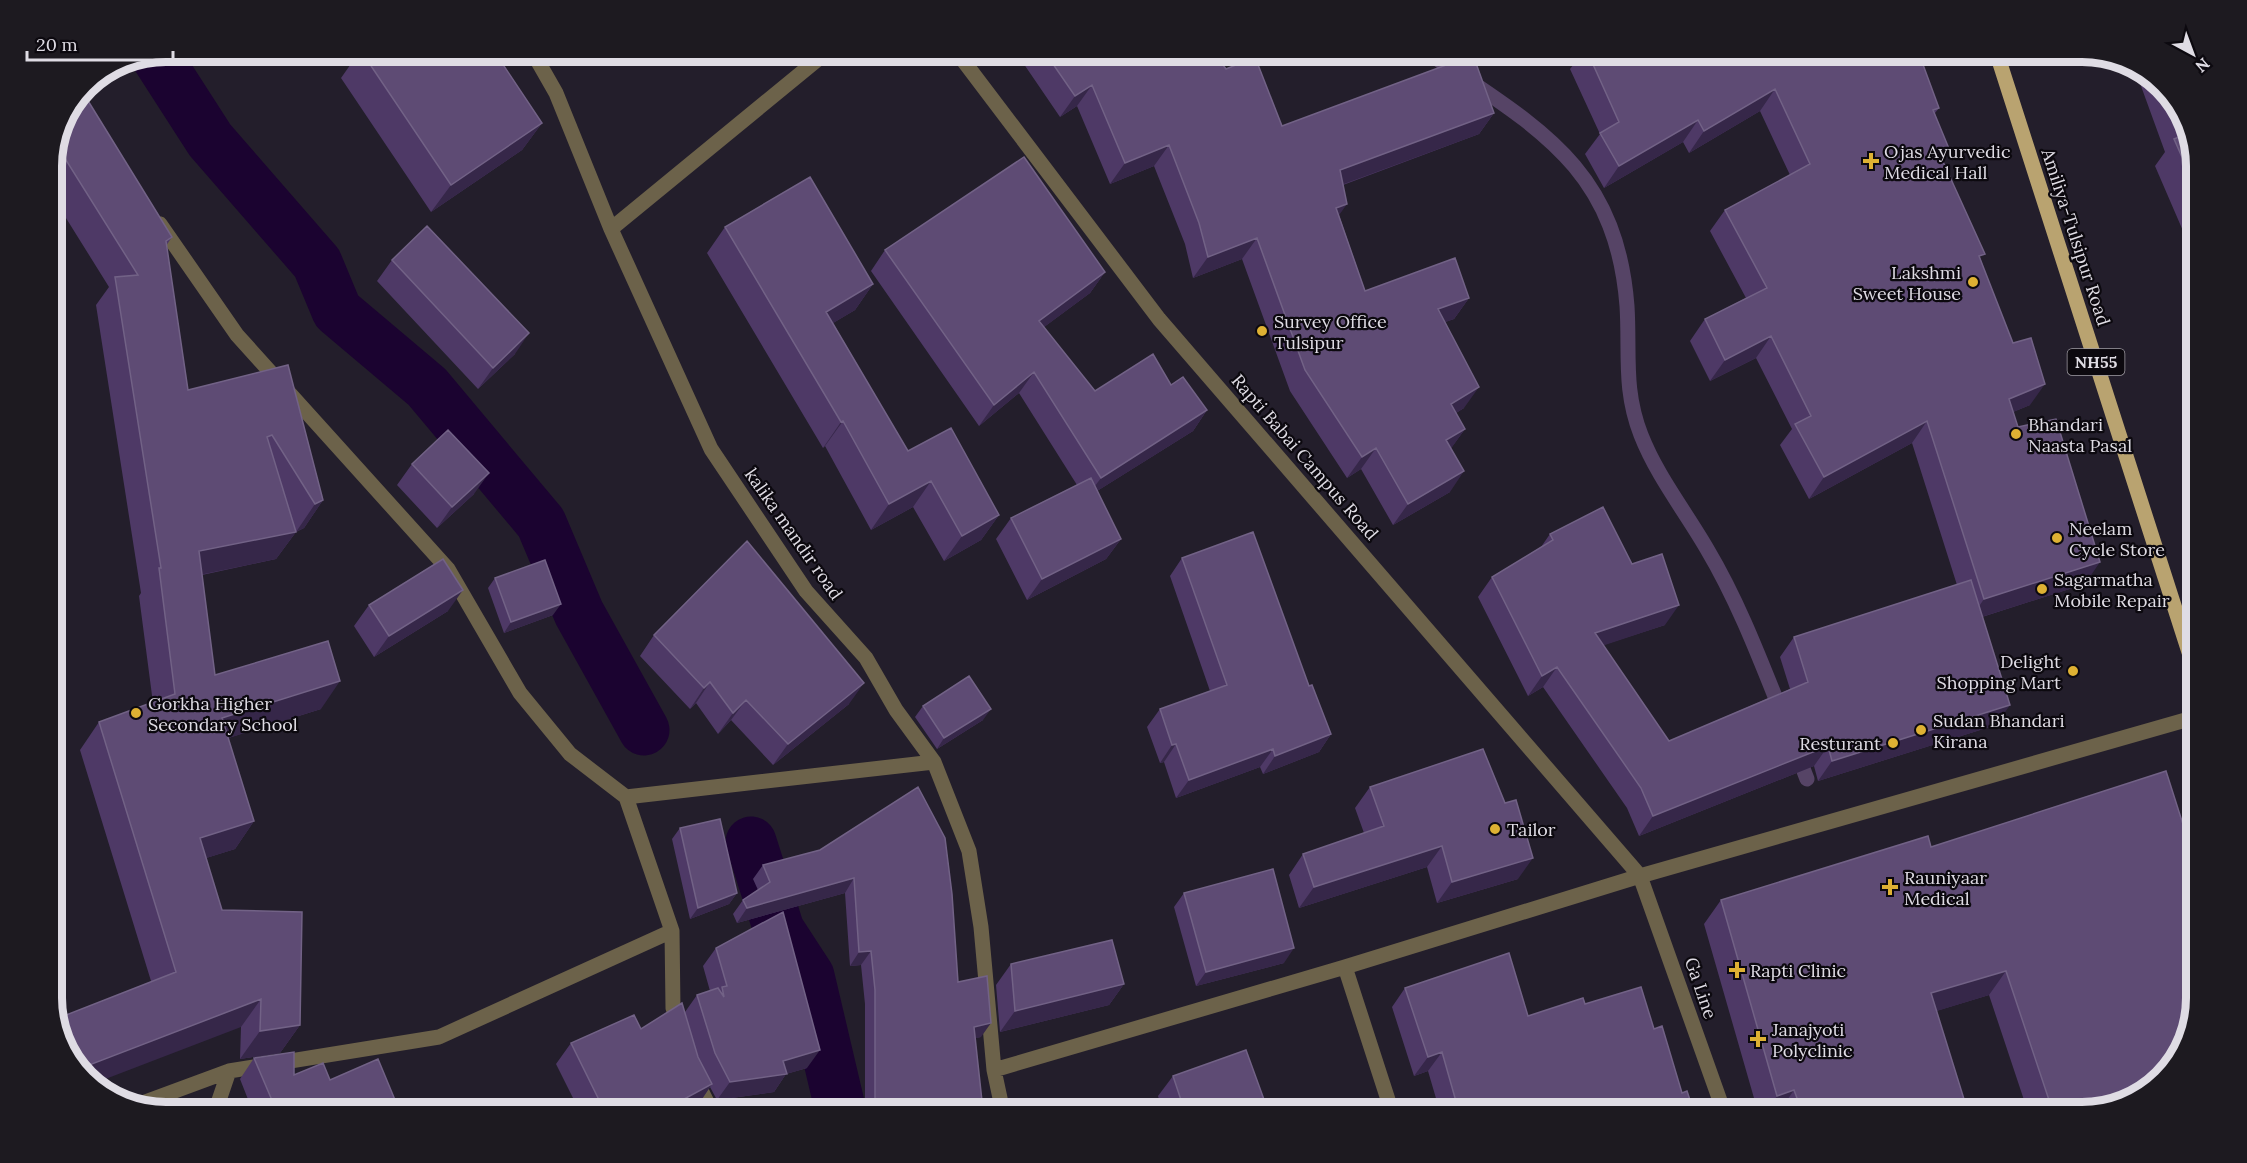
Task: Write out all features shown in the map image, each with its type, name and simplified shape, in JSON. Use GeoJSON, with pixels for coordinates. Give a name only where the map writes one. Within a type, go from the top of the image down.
{"type":"FeatureCollection","features":[{"type":"Feature","properties":{"kind":"main road","name":"Amiliya-Tulsipur Road"},"geometry":{"type":"LineString","coordinates":[[2000,62],[2186,642]]}},
{"type":"Feature","properties":{"kind":"street","name":"kalika mandir road"},"geometry":{"type":"LineString","coordinates":[[538,62],[556,93],[611,229],[711,450],[806,591],[866,658],[896,710],[934,762],[969,851],[981,927],[994,1070],[1001,1102]]}},
{"type":"Feature","properties":{"kind":"street"},"geometry":{"type":"LineString","coordinates":[[611,229],[815,62]]}},
{"type":"Feature","properties":{"kind":"street","name":"Rapti Babai Campus Road"},"geometry":{"type":"LineString","coordinates":[[964,62],[1159,319],[1640,876]]}},
{"type":"Feature","properties":{"kind":"street"},"geometry":{"type":"LineString","coordinates":[[150,209],[237,335],[448,568],[520,693],[570,754],[626,797],[672,931],[673,1008],[683,1041]]}},
{"type":"Feature","properties":{"kind":"street"},"geometry":{"type":"LineString","coordinates":[[994,1070],[1345,967],[1640,876],[2186,720]]}},
{"type":"Feature","properties":{"kind":"street"},"geometry":{"type":"LineString","coordinates":[[626,797],[934,762]]}},
{"type":"Feature","properties":{"kind":"street","name":"Ga Line"},"geometry":{"type":"LineString","coordinates":[[1640,876],[1720,1102]]}},
{"type":"Feature","properties":{"kind":"street"},"geometry":{"type":"LineString","coordinates":[[149,1100],[229,1071],[439,1036],[672,931]]}},
{"type":"Feature","properties":{"kind":"street"},"geometry":{"type":"LineString","coordinates":[[1345,967],[1389,1102]]}},
{"type":"Feature","properties":{"kind":"street"},"geometry":{"type":"LineString","coordinates":[[690,1064],[707,1102]]}},
{"type":"Feature","properties":{"kind":"street"},"geometry":{"type":"LineString","coordinates":[[218,1102],[229,1071]]}},
{"type":"Feature","properties":{"kind":"building"},"geometry":{"type":"Polygon","coordinates":[[[368,62],[501,62],[542,123],[451,185],[368,62]]]}},
{"type":"Feature","properties":{"kind":"building"},"geometry":{"type":"Polygon","coordinates":[[[1052,62],[1221,62],[1226,69],[1243,62],[1257,62],[1282,126],[1454,62],[1476,62],[1494,113],[1340,170],[1347,204],[1336,208],[1365,291],[1455,258],[1469,298],[1438,309],[1479,387],[1451,404],[1465,429],[1446,440],[1464,471],[1408,504],[1376,448],[1362,457],[1305,370],[1257,238],[1208,257],[1199,223],[1169,145],[1125,163],[1092,85],[1075,96],[1052,62]]]}},
{"type":"Feature","properties":{"kind":"building"},"geometry":{"type":"Polygon","coordinates":[[[1592,62],[1922,62],[1939,108],[1933,110],[1950,151],[1940,155],[1985,254],[1979,256],[2013,343],[2031,338],[2045,384],[2009,399],[2018,427],[2056,419],[2100,562],[1984,599],[1927,421],[1824,477],[1795,424],[1811,416],[1771,336],[1725,360],[1705,319],[1767,288],[1725,210],[1810,164],[1775,89],[1704,131],[1698,120],[1619,166],[1600,133],[1619,122],[1592,62]]]}},
{"type":"Feature","properties":{"kind":"building"},"geometry":{"type":"Polygon","coordinates":[[[87,99],[172,237],[166,241],[188,390],[288,365],[323,500],[315,504],[272,435],[267,437],[296,532],[199,551],[215,675],[328,641],[340,681],[222,718],[254,821],[200,838],[222,910],[302,912],[300,1025],[260,1031],[261,999],[87,1066],[72,1043],[63,1016],[176,972],[99,722],[175,694],[159,568],[161,568],[115,277],[138,275],[63,155],[69,126],[87,99]]]}},
{"type":"Feature","properties":{"kind":"building"},"geometry":{"type":"Polygon","coordinates":[[[2181,136],[2185,164],[2174,139],[2181,136]]]}},
{"type":"Feature","properties":{"kind":"building"},"geometry":{"type":"Polygon","coordinates":[[[1024,157],[1105,272],[1039,321],[1095,391],[1153,354],[1171,385],[1183,377],[1207,410],[1101,478],[1034,372],[994,405],[885,250],[1024,157]]]}},
{"type":"Feature","properties":{"kind":"building"},"geometry":{"type":"Polygon","coordinates":[[[810,177],[873,284],[826,312],[908,451],[951,428],[999,515],[962,536],[931,481],[889,504],[843,421],[841,422],[725,227],[810,177]]]}},
{"type":"Feature","properties":{"kind":"building"},"geometry":{"type":"Polygon","coordinates":[[[427,226],[529,333],[493,368],[392,260],[427,226]]]}},
{"type":"Feature","properties":{"kind":"building"},"geometry":{"type":"Polygon","coordinates":[[[448,430],[489,473],[452,507],[412,464],[448,430]]]}},
{"type":"Feature","properties":{"kind":"building"},"geometry":{"type":"Polygon","coordinates":[[[1091,478],[1121,539],[1042,579],[1011,518],[1091,478]]]}},
{"type":"Feature","properties":{"kind":"building"},"geometry":{"type":"Polygon","coordinates":[[[1603,507],[1632,564],[1662,554],[1679,605],[1595,633],[1669,741],[1808,682],[1794,637],[1971,580],[2010,705],[1832,761],[1828,746],[1653,816],[1641,788],[1557,667],[1542,676],[1492,577],[1553,540],[1550,534],[1603,507]]]}},
{"type":"Feature","properties":{"kind":"building"},"geometry":{"type":"Polygon","coordinates":[[[1253,532],[1309,686],[1312,685],[1331,734],[1275,756],[1273,749],[1189,780],[1176,744],[1172,745],[1160,709],[1227,685],[1182,558],[1253,532]]]}},
{"type":"Feature","properties":{"kind":"building"},"geometry":{"type":"Polygon","coordinates":[[[747,541],[864,683],[788,744],[746,700],[733,713],[710,682],[704,688],[654,635],[747,541]]]}},
{"type":"Feature","properties":{"kind":"building"},"geometry":{"type":"Polygon","coordinates":[[[443,559],[463,590],[389,636],[369,605],[443,559]]]}},
{"type":"Feature","properties":{"kind":"building"},"geometry":{"type":"Polygon","coordinates":[[[545,560],[561,604],[511,622],[495,578],[545,560]]]}},
{"type":"Feature","properties":{"kind":"building"},"geometry":{"type":"Polygon","coordinates":[[[969,676],[991,709],[944,738],[923,706],[969,676]]]}},
{"type":"Feature","properties":{"kind":"building"},"geometry":{"type":"Polygon","coordinates":[[[1483,749],[1505,803],[1516,800],[1533,858],[1452,882],[1442,846],[1314,887],[1303,854],[1384,826],[1370,787],[1483,749]]]}},
{"type":"Feature","properties":{"kind":"building"},"geometry":{"type":"Polygon","coordinates":[[[2166,771],[2186,833],[2186,998],[2184,1018],[2175,1043],[2155,1071],[2134,1088],[2108,1098],[2082,1102],[2050,1102],[2006,971],[1931,993],[1965,1102],[1798,1102],[1794,1090],[1777,1096],[1721,900],[1928,836],[1931,847],[2166,771]]]}},
{"type":"Feature","properties":{"kind":"building"},"geometry":{"type":"Polygon","coordinates":[[[918,787],[945,838],[952,894],[958,982],[987,976],[991,1023],[974,1027],[982,1101],[992,1099],[993,1102],[875,1102],[875,990],[871,951],[859,952],[854,878],[747,908],[743,900],[770,882],[763,865],[820,850],[918,787]]]}},
{"type":"Feature","properties":{"kind":"building"},"geometry":{"type":"Polygon","coordinates":[[[720,819],[737,893],[698,908],[680,828],[720,819]]]}},
{"type":"Feature","properties":{"kind":"building"},"geometry":{"type":"Polygon","coordinates":[[[1273,869],[1294,948],[1206,972],[1184,893],[1273,869]]]}},
{"type":"Feature","properties":{"kind":"building"},"geometry":{"type":"Polygon","coordinates":[[[783,912],[820,1050],[783,1061],[787,1074],[730,1082],[715,1053],[697,995],[718,988],[724,997],[722,987],[727,986],[716,948],[783,912]]]}},
{"type":"Feature","properties":{"kind":"building"},"geometry":{"type":"Polygon","coordinates":[[[1112,940],[1124,984],[1015,1011],[1011,964],[1112,940]]]}},
{"type":"Feature","properties":{"kind":"building"},"geometry":{"type":"Polygon","coordinates":[[[1509,953],[1528,1016],[1583,998],[1585,1004],[1641,987],[1654,1029],[1662,1026],[1682,1093],[1687,1091],[1691,1102],[1456,1102],[1442,1052],[1428,1057],[1405,988],[1509,953]]]}},
{"type":"Feature","properties":{"kind":"building"},"geometry":{"type":"Polygon","coordinates":[[[682,1003],[698,1057],[712,1084],[679,1102],[600,1102],[571,1043],[634,1015],[641,1029],[682,1003]]]}},
{"type":"Feature","properties":{"kind":"building"},"geometry":{"type":"Polygon","coordinates":[[[1246,1050],[1265,1102],[1182,1102],[1173,1076],[1246,1050]]]}},
{"type":"Feature","properties":{"kind":"building"},"geometry":{"type":"Polygon","coordinates":[[[294,1052],[294,1075],[323,1063],[330,1080],[378,1059],[396,1102],[273,1102],[254,1058],[294,1052]]]}},
{"type":"Feature","properties":{"kind":"waterway"},"geometry":{"type":"LineString","coordinates":[[160,62],[210,140],[317,263],[337,311],[427,387],[541,523],[579,613],[644,730]]}},
{"type":"Feature","properties":{"kind":"waterway"},"geometry":{"type":"LineString","coordinates":[[1442,62],[1533,126],[1562,153],[1587,182],[1606,216],[1620,257],[1627,306],[1629,386],[1641,435],[1663,479],[1729,589],[1782,714]]}},
{"type":"Feature","properties":{"kind":"waterway"},"geometry":{"type":"LineString","coordinates":[[1797,753],[1807,779]]}},
{"type":"Feature","properties":{"kind":"waterway"},"geometry":{"type":"LineString","coordinates":[[751,842],[779,930],[809,976],[839,1102]]}},
{"type":"Feature","properties":{"kind":"place","name":"Ojas Ayurvedic Medical Hall"},"geometry":{"type":"Point","coordinates":[1871,161]}},
{"type":"Feature","properties":{"kind":"place","name":"Lakshmi Sweet House"},"geometry":{"type":"Point","coordinates":[1973,282]}},
{"type":"Feature","properties":{"kind":"place","name":"Survey Office Tulsipur"},"geometry":{"type":"Point","coordinates":[1262,331]}},
{"type":"Feature","properties":{"kind":"place","name":"Bhandari Naasta Pasal"},"geometry":{"type":"Point","coordinates":[2016,434]}},
{"type":"Feature","properties":{"kind":"place","name":"Neelam Cycle Store"},"geometry":{"type":"Point","coordinates":[2057,538]}},
{"type":"Feature","properties":{"kind":"place","name":"Sagarmatha Mobile Repair"},"geometry":{"type":"Point","coordinates":[2042,589]}},
{"type":"Feature","properties":{"kind":"place","name":"Delight Shopping Mart"},"geometry":{"type":"Point","coordinates":[2073,671]}},
{"type":"Feature","properties":{"kind":"place","name":"Gorkha Higher Secondary School"},"geometry":{"type":"Point","coordinates":[136,713]}},
{"type":"Feature","properties":{"kind":"place","name":"Sudan Bhandari Kirana"},"geometry":{"type":"Point","coordinates":[1921,730]}},
{"type":"Feature","properties":{"kind":"place","name":"Resturant"},"geometry":{"type":"Point","coordinates":[1893,743]}},
{"type":"Feature","properties":{"kind":"place","name":"Tailor"},"geometry":{"type":"Point","coordinates":[1495,829]}},
{"type":"Feature","properties":{"kind":"place","name":"Rauniyaar Medical"},"geometry":{"type":"Point","coordinates":[1890,887]}},
{"type":"Feature","properties":{"kind":"place","name":"Rapti Clinic"},"geometry":{"type":"Point","coordinates":[1737,970]}},
{"type":"Feature","properties":{"kind":"place","name":"Janajyoti Polyclinic"},"geometry":{"type":"Point","coordinates":[1758,1039]}}]}
